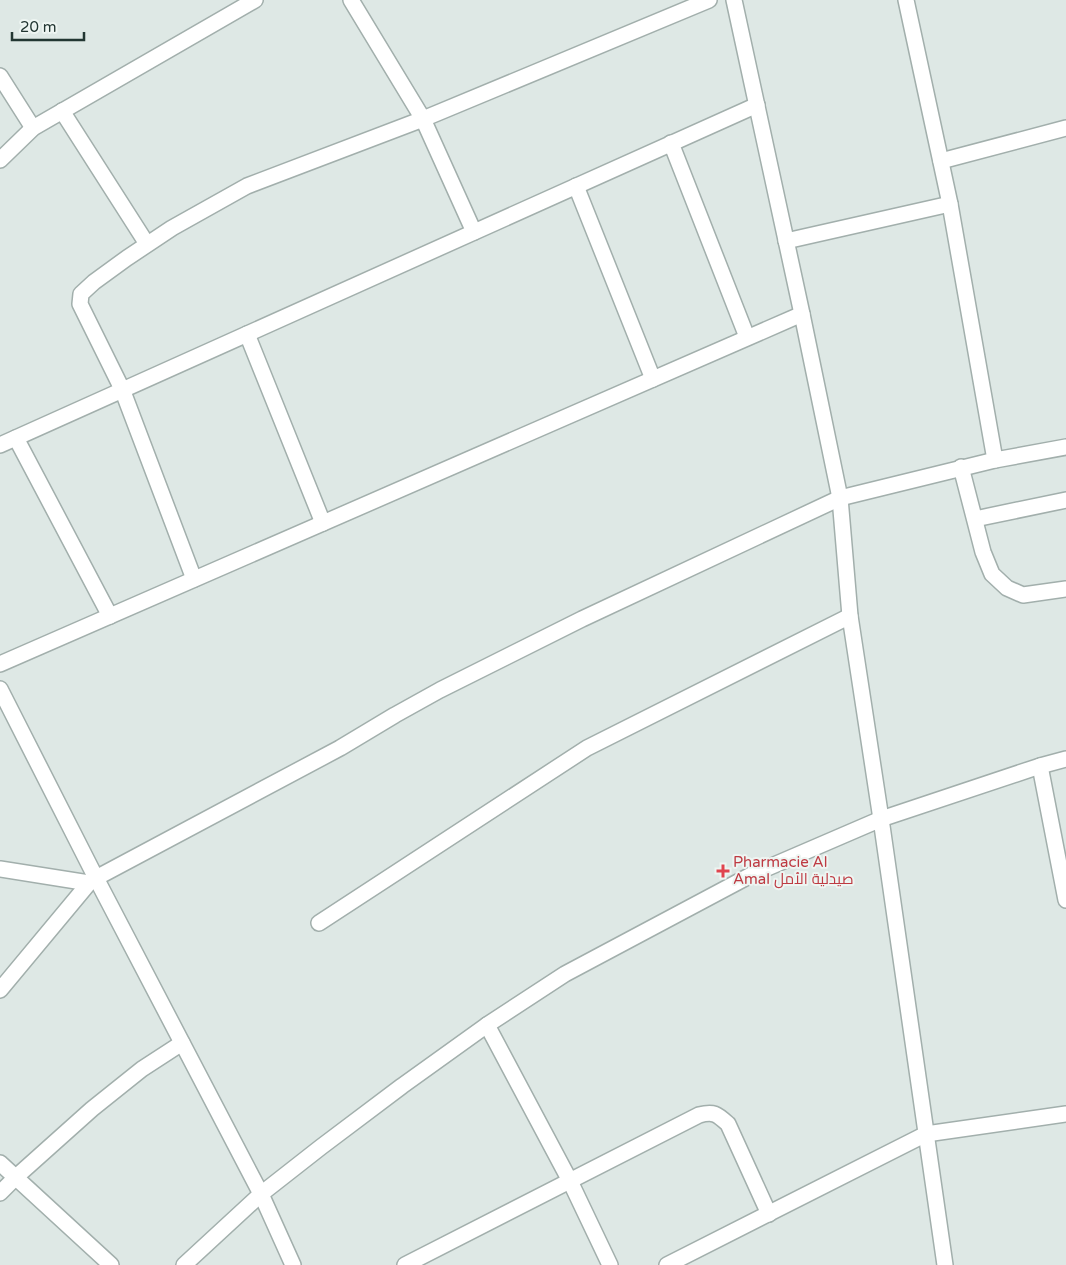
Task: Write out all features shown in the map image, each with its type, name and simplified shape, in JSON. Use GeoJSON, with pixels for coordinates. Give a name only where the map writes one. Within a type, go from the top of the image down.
{"type":"FeatureCollection","features":[{"type":"Feature","properties":{"kind":"street"},"geometry":{"type":"LineString","coordinates":[[0,160],[32,128],[255,0]]}},
{"type":"Feature","properties":{"kind":"street"},"geometry":{"type":"LineString","coordinates":[[351,0],[423,119],[474,232]]}},
{"type":"Feature","properties":{"kind":"street"},"geometry":{"type":"LineString","coordinates":[[194,579],[122,390],[80,304],[82,294],[94,282],[147,244],[247,186],[423,119],[709,0]]}},
{"type":"Feature","properties":{"kind":"street"},"geometry":{"type":"LineString","coordinates":[[734,0],[840,498],[850,616],[945,1265]]}},
{"type":"Feature","properties":{"kind":"street"},"geometry":{"type":"LineString","coordinates":[[906,0],[950,204],[995,460]]}},
{"type":"Feature","properties":{"kind":"street"},"geometry":{"type":"LineString","coordinates":[[0,76],[32,128]]}},
{"type":"Feature","properties":{"kind":"street"},"geometry":{"type":"LineString","coordinates":[[0,445],[757,105]]}},
{"type":"Feature","properties":{"kind":"street"},"geometry":{"type":"LineString","coordinates":[[62,111],[147,244]]}},
{"type":"Feature","properties":{"kind":"street"},"geometry":{"type":"LineString","coordinates":[[940,161],[1066,128]]}},
{"type":"Feature","properties":{"kind":"street"},"geometry":{"type":"LineString","coordinates":[[671,143],[747,337]]}},
{"type":"Feature","properties":{"kind":"street"},"geometry":{"type":"LineString","coordinates":[[576,186],[653,379]]}},
{"type":"Feature","properties":{"kind":"street"},"geometry":{"type":"LineString","coordinates":[[786,241],[950,204]]}},
{"type":"Feature","properties":{"kind":"street"},"geometry":{"type":"LineString","coordinates":[[0,664],[802,314]]}},
{"type":"Feature","properties":{"kind":"street"},"geometry":{"type":"LineString","coordinates":[[247,334],[323,523]]}},
{"type":"Feature","properties":{"kind":"street"},"geometry":{"type":"LineString","coordinates":[[16,438],[110,616]]}},
{"type":"Feature","properties":{"kind":"street"},"geometry":{"type":"LineString","coordinates":[[0,990],[93,881],[340,748],[440,690],[582,619],[840,498],[995,460],[1066,447]]}},
{"type":"Feature","properties":{"kind":"street"},"geometry":{"type":"LineString","coordinates":[[961,468],[983,552],[992,574],[1007,588],[1023,595],[1066,589]]}},
{"type":"Feature","properties":{"kind":"street"},"geometry":{"type":"LineString","coordinates":[[975,519],[1066,500]]}},
{"type":"Feature","properties":{"kind":"street"},"geometry":{"type":"LineString","coordinates":[[318,923],[587,748],[850,616]]}},
{"type":"Feature","properties":{"kind":"street"},"geometry":{"type":"LineString","coordinates":[[0,689],[93,881],[182,1043],[260,1194],[293,1265]]}},
{"type":"Feature","properties":{"kind":"street"},"geometry":{"type":"LineString","coordinates":[[184,1265],[260,1194],[321,1147],[488,1025],[566,974],[751,875],[881,819],[1066,759]]}},
{"type":"Feature","properties":{"kind":"street"},"geometry":{"type":"LineString","coordinates":[[1040,766],[1066,900]]}},
{"type":"Feature","properties":{"kind":"street"},"geometry":{"type":"LineString","coordinates":[[0,869],[93,881]]}},
{"type":"Feature","properties":{"kind":"street"},"geometry":{"type":"LineString","coordinates":[[488,1025],[570,1181],[610,1265]]}},
{"type":"Feature","properties":{"kind":"street"},"geometry":{"type":"LineString","coordinates":[[0,1193],[92,1109],[142,1070],[182,1043]]}},
{"type":"Feature","properties":{"kind":"street"},"geometry":{"type":"LineString","coordinates":[[405,1265],[699,1115],[710,1112],[719,1115],[728,1124],[769,1214]]}},
{"type":"Feature","properties":{"kind":"street"},"geometry":{"type":"LineString","coordinates":[[667,1265],[926,1134],[1066,1114]]}},
{"type":"Feature","properties":{"kind":"street"},"geometry":{"type":"LineString","coordinates":[[0,1163],[111,1265]]}},
{"type":"Feature","properties":{"kind":"place","name":"Pharmacie Al Amal صيدلية الأمل"},"geometry":{"type":"Point","coordinates":[723,871]}}]}
